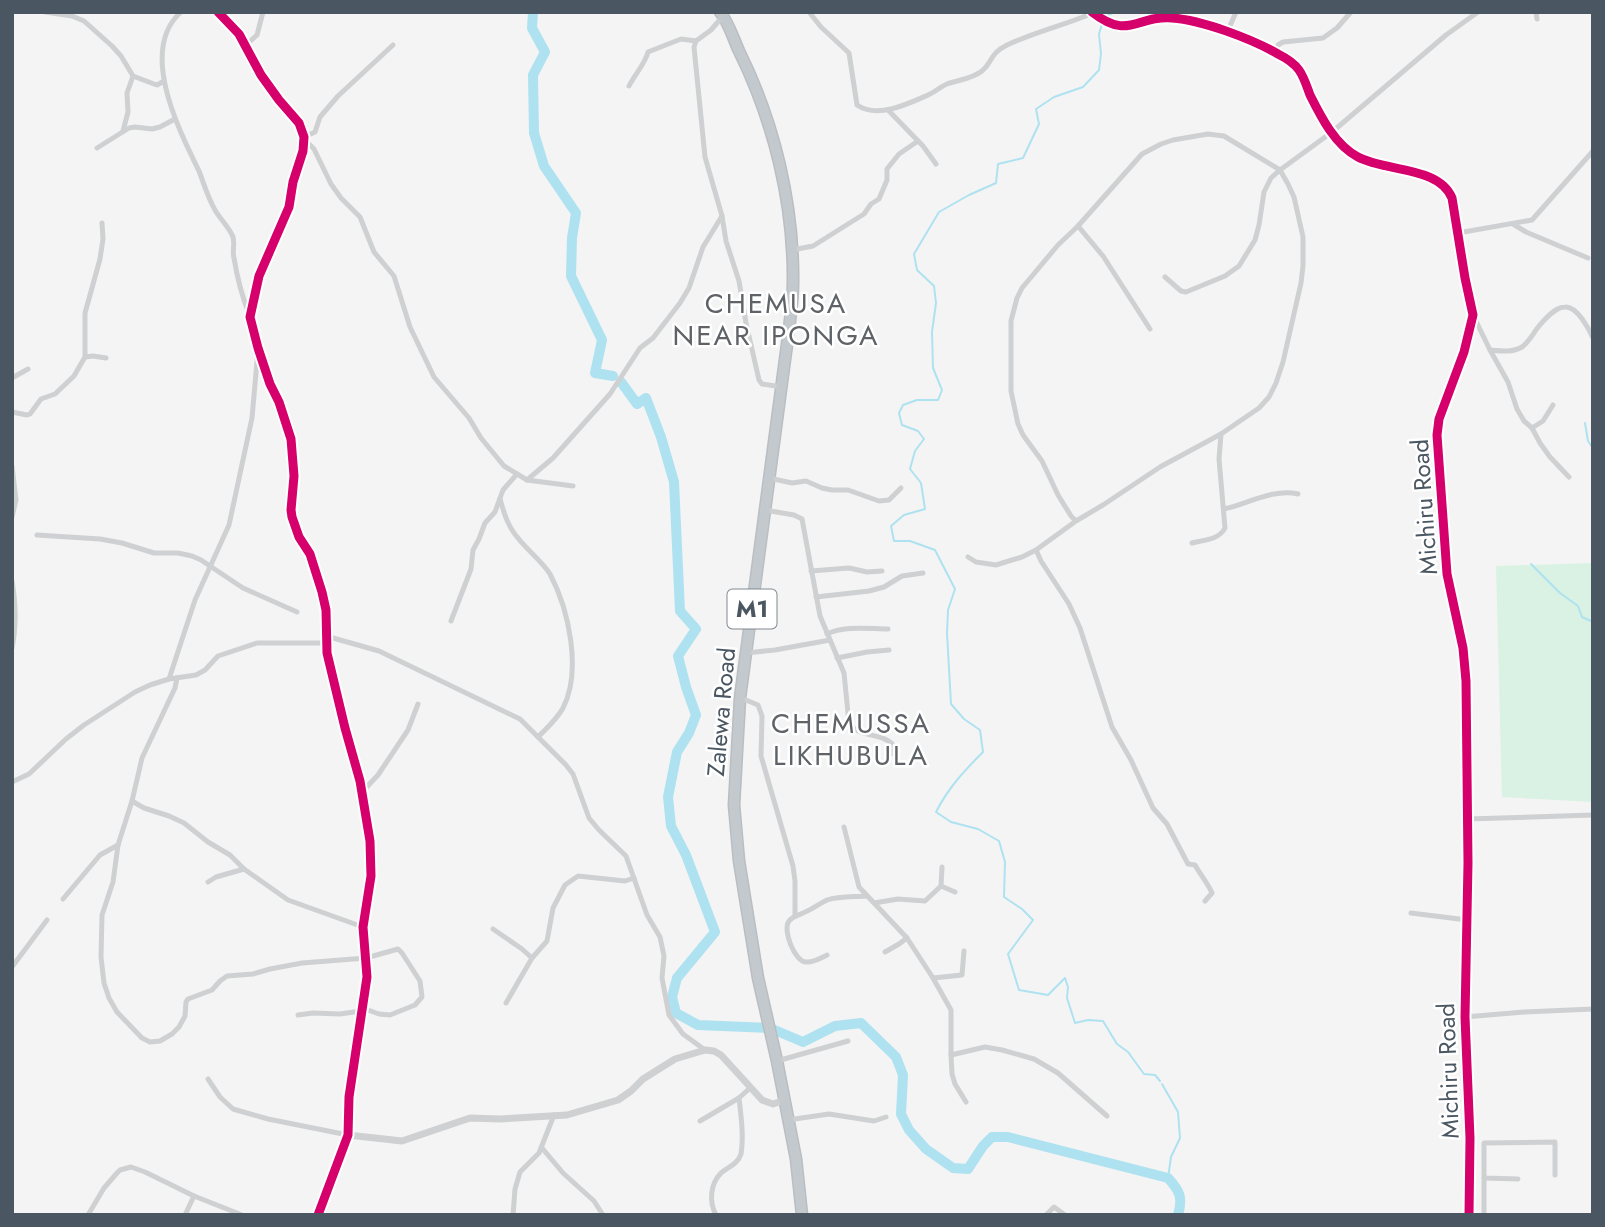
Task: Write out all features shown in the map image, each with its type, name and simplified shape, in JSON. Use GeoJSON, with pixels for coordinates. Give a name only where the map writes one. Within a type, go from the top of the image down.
{"type":"FeatureCollection","features":[{"type":"Feature","properties":{"kind":"highway","name":"Zalewa Road"},"geometry":{"type":"LineString","coordinates":[[722,14],[750,72],[769,125],[784,182],[792,250],[793,286],[782,387],[740,698],[734,806],[739,861],[758,978],[785,1100],[796,1159],[802,1214]]}},
{"type":"Feature","properties":{"kind":"street"},"geometry":{"type":"LineString","coordinates":[[45,12],[72,16],[89,24],[121,56],[133,76],[154,85],[164,81]]}},
{"type":"Feature","properties":{"kind":"street"},"geometry":{"type":"LineString","coordinates":[[181,12],[169,26],[163,41],[164,81],[175,119],[214,208],[233,239],[237,277],[258,348],[291,439],[294,476],[292,517],[299,537],[313,562],[326,610],[326,640],[362,792],[371,859],[363,927],[367,977],[349,1097],[348,1135],[318,1215]]}},
{"type":"Feature","properties":{"kind":"street"},"geometry":{"type":"LineString","coordinates":[[218,12],[239,34],[261,75],[299,123],[304,139],[314,149],[334,189],[360,217],[374,252],[394,276],[410,327],[432,374],[505,466],[527,480],[573,486]]}},
{"type":"Feature","properties":{"kind":"street"},"geometry":{"type":"LineString","coordinates":[[246,45],[257,35],[262,12]]}},
{"type":"Feature","properties":{"kind":"street"},"geometry":{"type":"LineString","coordinates":[[809,12],[849,53],[857,105],[888,110],[928,95],[944,85],[977,74],[986,67],[995,52],[1004,46],[1092,13]]}},
{"type":"Feature","properties":{"kind":"street"},"geometry":{"type":"LineString","coordinates":[[1227,33],[1236,12]]}},
{"type":"Feature","properties":{"kind":"street"},"geometry":{"type":"LineString","coordinates":[[1275,52],[1283,42],[1323,38],[1337,28],[1351,12]]}},
{"type":"Feature","properties":{"kind":"street"},"geometry":{"type":"LineString","coordinates":[[1166,277],[1181,292],[1186,292],[1225,276],[1238,266],[1255,240],[1270,178],[1332,132],[1478,12]]}},
{"type":"Feature","properties":{"kind":"street","name":"Michiru Road"},"geometry":{"type":"LineString","coordinates":[[1092,13],[1116,26],[1174,18],[1206,25],[1275,52],[1299,71],[1319,113],[1352,153],[1362,159],[1437,179],[1444,184],[1452,198],[1473,315],[1464,352],[1439,419],[1437,435],[1444,554],[1463,648],[1466,681],[1465,1017],[1470,1215]]}},
{"type":"Feature","properties":{"kind":"street"},"geometry":{"type":"LineString","coordinates":[[722,14],[711,30],[696,41],[694,47],[705,157],[743,297],[759,382],[782,387]]}},
{"type":"Feature","properties":{"kind":"street"},"geometry":{"type":"LineString","coordinates":[[629,86],[638,69],[647,60],[648,52],[681,39],[696,41]]}},
{"type":"Feature","properties":{"kind":"street"},"geometry":{"type":"LineString","coordinates":[[250,317],[259,276],[289,207],[304,139],[315,132],[320,117],[338,96],[393,45]]}},
{"type":"Feature","properties":{"kind":"street"},"geometry":{"type":"LineString","coordinates":[[123,131],[128,111],[127,93],[133,76]]}},
{"type":"Feature","properties":{"kind":"street"},"geometry":{"type":"LineString","coordinates":[[888,110],[936,164]]}},
{"type":"Feature","properties":{"kind":"street"},"geometry":{"type":"LineString","coordinates":[[97,148],[123,131],[135,127],[160,127],[175,119]]}},
{"type":"Feature","properties":{"kind":"street"},"geometry":{"type":"LineString","coordinates":[[968,557],[976,562],[996,565],[1036,550],[1160,467],[1221,434],[1259,408],[1273,390],[1283,362],[1301,283],[1304,250],[1302,229],[1294,197],[1280,170],[1224,136],[1208,134],[1173,140],[1142,154],[1058,245],[1022,288],[1013,306],[1011,391],[1020,430],[1042,461],[1066,509],[1076,521]]}},
{"type":"Feature","properties":{"kind":"street"},"geometry":{"type":"LineString","coordinates":[[792,250],[813,246],[864,214],[871,204],[879,199],[888,179],[887,169],[899,153],[918,141]]}},
{"type":"Feature","properties":{"kind":"street"},"geometry":{"type":"LineString","coordinates":[[1458,233],[1527,221],[1537,215],[1593,151]]}},
{"type":"Feature","properties":{"kind":"street"},"geometry":{"type":"LineString","coordinates":[[527,480],[553,458],[608,396],[640,348],[653,338],[680,303],[689,288],[703,247],[722,216]]}},
{"type":"Feature","properties":{"kind":"street"},"geometry":{"type":"LineString","coordinates":[[12,412],[30,414],[41,399],[55,394],[75,376],[85,357],[85,313],[100,259],[102,223]]}},
{"type":"Feature","properties":{"kind":"street"},"geometry":{"type":"LineString","coordinates":[[1513,224],[1588,258]]}},
{"type":"Feature","properties":{"kind":"street"},"geometry":{"type":"LineString","coordinates":[[1078,226],[1103,256],[1150,329]]}},
{"type":"Feature","properties":{"kind":"street"},"geometry":{"type":"LineString","coordinates":[[1490,349],[1502,352],[1522,346],[1547,317],[1564,306],[1584,321],[1593,338]]}},
{"type":"Feature","properties":{"kind":"street"},"geometry":{"type":"LineString","coordinates":[[1473,315],[1508,382],[1524,421],[1569,477]]}},
{"type":"Feature","properties":{"kind":"street"},"geometry":{"type":"LineString","coordinates":[[169,678],[195,600],[229,525],[252,418],[258,348]]}},
{"type":"Feature","properties":{"kind":"street"},"geometry":{"type":"LineString","coordinates":[[85,357],[106,358]]}},
{"type":"Feature","properties":{"kind":"street"},"geometry":{"type":"LineString","coordinates":[[12,378],[28,369]]}},
{"type":"Feature","properties":{"kind":"street"},"geometry":{"type":"LineString","coordinates":[[1532,428],[1543,421],[1553,405]]}},
{"type":"Feature","properties":{"kind":"street"},"geometry":{"type":"LineString","coordinates":[[1192,543],[1217,537],[1222,533],[1225,522],[1219,459],[1221,434]]}},
{"type":"Feature","properties":{"kind":"street"},"geometry":{"type":"LineString","coordinates":[[12,466],[16,500],[12,517]]}},
{"type":"Feature","properties":{"kind":"street"},"geometry":{"type":"LineString","coordinates":[[451,621],[471,569],[473,550],[485,523],[495,512],[503,490],[517,474]]}},
{"type":"Feature","properties":{"kind":"street"},"geometry":{"type":"LineString","coordinates":[[769,478],[792,483],[806,481],[821,488],[848,490],[879,501],[889,500],[901,488]]}},
{"type":"Feature","properties":{"kind":"street"},"geometry":{"type":"LineString","coordinates":[[1224,509],[1270,495],[1286,492],[1298,494]]}},
{"type":"Feature","properties":{"kind":"street"},"geometry":{"type":"LineString","coordinates":[[500,499],[508,523],[515,534],[549,573],[569,632],[573,662],[571,687],[562,711],[538,737]]}},
{"type":"Feature","properties":{"kind":"street"},"geometry":{"type":"LineString","coordinates":[[765,510],[802,519],[820,616],[844,673],[851,727],[887,738],[893,745],[891,754]]}},
{"type":"Feature","properties":{"kind":"street"},"geometry":{"type":"LineString","coordinates":[[37,535],[86,537],[154,553],[184,554],[201,560],[243,588],[297,612]]}},
{"type":"Feature","properties":{"kind":"street"},"geometry":{"type":"LineString","coordinates":[[1036,550],[1069,604],[1080,628],[1112,727],[1153,808],[1167,824],[1188,864],[1195,865],[1211,890],[1212,893],[1205,901]]}},
{"type":"Feature","properties":{"kind":"street"},"geometry":{"type":"LineString","coordinates":[[811,571],[849,568],[867,572],[882,570]]}},
{"type":"Feature","properties":{"kind":"street"},"geometry":{"type":"LineString","coordinates":[[816,597],[869,591],[884,587],[902,576],[923,573]]}},
{"type":"Feature","properties":{"kind":"street"},"geometry":{"type":"LineString","coordinates":[[12,581],[17,608],[12,648]]}},
{"type":"Feature","properties":{"kind":"street"},"geometry":{"type":"LineString","coordinates":[[746,653],[775,650],[829,637],[834,631],[888,629]]}},
{"type":"Feature","properties":{"kind":"street"},"geometry":{"type":"LineString","coordinates":[[12,782],[29,774],[66,739],[104,712],[142,689],[169,678],[190,677],[201,673],[218,656],[257,643],[326,640],[379,651],[520,719],[566,765],[573,774],[589,818],[626,856],[647,915],[660,937],[663,947],[662,978],[669,1015],[682,1034],[705,1050]]}},
{"type":"Feature","properties":{"kind":"street"},"geometry":{"type":"LineString","coordinates":[[837,658],[889,650]]}},
{"type":"Feature","properties":{"kind":"street"},"geometry":{"type":"LineString","coordinates":[[177,678],[175,688],[145,750],[118,845],[113,882],[102,915],[102,973],[109,998],[117,1012],[142,1038],[150,1042],[166,1038],[179,1027],[185,1016],[188,999],[212,990],[223,977],[302,964],[366,958],[395,949],[400,950],[420,981],[422,997],[415,1005],[396,1014],[387,1016],[368,1010],[298,1015]]}},
{"type":"Feature","properties":{"kind":"street"},"geometry":{"type":"LineString","coordinates":[[740,698],[758,705],[762,716],[761,756],[793,866],[795,915]]}},
{"type":"Feature","properties":{"kind":"street"},"geometry":{"type":"LineString","coordinates":[[362,792],[378,775],[408,730],[418,704]]}},
{"type":"Feature","properties":{"kind":"street"},"geometry":{"type":"LineString","coordinates":[[132,801],[184,823],[288,900],[363,927]]}},
{"type":"Feature","properties":{"kind":"street"},"geometry":{"type":"LineString","coordinates":[[1467,819],[1593,815]]}},
{"type":"Feature","properties":{"kind":"street"},"geometry":{"type":"LineString","coordinates":[[844,827],[859,887],[907,938],[951,1010],[952,1074],[966,1102]]}},
{"type":"Feature","properties":{"kind":"street"},"geometry":{"type":"LineString","coordinates":[[64,899],[100,855],[118,845]]}},
{"type":"Feature","properties":{"kind":"street"},"geometry":{"type":"LineString","coordinates":[[874,903],[898,899],[925,901],[941,886],[942,867]]}},
{"type":"Feature","properties":{"kind":"street"},"geometry":{"type":"LineString","coordinates":[[208,882],[244,869]]}},
{"type":"Feature","properties":{"kind":"street"},"geometry":{"type":"LineString","coordinates":[[506,1003],[532,958],[547,941],[554,908],[565,885],[578,876],[625,881],[634,878]]}},
{"type":"Feature","properties":{"kind":"street"},"geometry":{"type":"LineString","coordinates":[[941,886],[955,892]]}},
{"type":"Feature","properties":{"kind":"street"},"geometry":{"type":"LineString","coordinates":[[827,955],[801,961],[786,932],[789,921],[795,915],[807,912],[830,899],[866,896]]}},
{"type":"Feature","properties":{"kind":"street"},"geometry":{"type":"LineString","coordinates":[[1411,913],[1466,920]]}},
{"type":"Feature","properties":{"kind":"street"},"geometry":{"type":"LineString","coordinates":[[12,967],[47,920]]}},
{"type":"Feature","properties":{"kind":"street"},"geometry":{"type":"LineString","coordinates":[[493,929],[532,958]]}},
{"type":"Feature","properties":{"kind":"street"},"geometry":{"type":"LineString","coordinates":[[885,952],[907,938]]}},
{"type":"Feature","properties":{"kind":"street"},"geometry":{"type":"LineString","coordinates":[[933,978],[962,975],[964,951]]}},
{"type":"Feature","properties":{"kind":"street"},"geometry":{"type":"LineString","coordinates":[[1465,1017],[1593,1009]]}},
{"type":"Feature","properties":{"kind":"street"},"geometry":{"type":"LineString","coordinates":[[777,1061],[848,1041]]}},
{"type":"Feature","properties":{"kind":"street"},"geometry":{"type":"LineString","coordinates":[[950,1055],[985,1047],[1034,1059],[1058,1073],[1107,1116]]}},
{"type":"Feature","properties":{"kind":"street"},"geometry":{"type":"LineString","coordinates":[[208,1079],[220,1097],[233,1109],[348,1135],[402,1141],[470,1118],[566,1115],[618,1100],[643,1079],[675,1059],[705,1050],[721,1055],[762,1100],[773,1104],[785,1100]]}},
{"type":"Feature","properties":{"kind":"street"},"geometry":{"type":"LineString","coordinates":[[700,1121],[739,1098],[750,1088]]}},
{"type":"Feature","properties":{"kind":"street"},"geometry":{"type":"LineString","coordinates":[[716,1215],[711,1202],[716,1179],[740,1159],[742,1130],[739,1098]]}},
{"type":"Feature","properties":{"kind":"street"},"geometry":{"type":"LineString","coordinates":[[788,1121],[829,1114],[874,1121],[886,1117]]}},
{"type":"Feature","properties":{"kind":"street"},"geometry":{"type":"LineString","coordinates":[[513,1215],[515,1189],[520,1172],[541,1148],[554,1115]]}},
{"type":"Feature","properties":{"kind":"street"},"geometry":{"type":"LineString","coordinates":[[1484,1215],[1484,1143],[1555,1142],[1555,1175]]}},
{"type":"Feature","properties":{"kind":"street"},"geometry":{"type":"LineString","coordinates":[[541,1148],[563,1173],[594,1201],[603,1215]]}},
{"type":"Feature","properties":{"kind":"street"},"geometry":{"type":"LineString","coordinates":[[88,1215],[104,1188],[125,1168],[145,1172],[242,1215]]}},
{"type":"Feature","properties":{"kind":"street"},"geometry":{"type":"LineString","coordinates":[[1484,1178],[1518,1180]]}},
{"type":"Feature","properties":{"kind":"street"},"geometry":{"type":"LineString","coordinates":[[185,1215],[194,1196]]}},
{"type":"Feature","properties":{"kind":"street"},"geometry":{"type":"LineString","coordinates":[[1046,1215],[1054,1208],[1065,1215]]}},
{"type":"Feature","properties":{"kind":"green space"},"geometry":{"type":"Polygon","coordinates":[[[1593,563],[1593,802],[1502,797],[1496,566],[1593,563]]]}},
{"type":"Feature","properties":{"kind":"waterway"},"geometry":{"type":"LineString","coordinates":[[533,12],[532,28],[545,52],[533,75],[534,133],[544,166],[576,213],[571,276],[602,340],[595,373],[613,376]]}},
{"type":"Feature","properties":{"kind":"waterway"},"geometry":{"type":"LineString","coordinates":[[1106,16],[1115,12]]}},
{"type":"Feature","properties":{"kind":"waterway"},"geometry":{"type":"LineString","coordinates":[[1102,24],[1099,34],[1099,70],[1083,87],[1054,97],[1036,109],[1039,124],[1023,158],[998,164],[996,183],[939,212],[914,254],[917,270],[934,286],[936,303],[932,332],[933,368],[942,390],[938,400],[917,400],[903,405],[899,413],[902,425],[918,431],[924,439],[915,451],[910,469],[921,483],[925,509],[904,515],[891,526],[894,541],[910,541],[935,550],[955,589],[948,610],[947,633],[951,704],[964,719],[980,730],[983,752],[951,787],[936,812],[951,822],[978,829],[999,841],[1005,862],[1004,897],[1033,920],[1008,954],[1019,990],[1048,995],[1065,978],[1067,998],[1075,1023],[1103,1021],[1117,1044],[1128,1052],[1144,1074],[1155,1075],[1160,1081]]}},
{"type":"Feature","properties":{"kind":"waterway"},"geometry":{"type":"LineString","coordinates":[[621,382],[637,404],[646,398],[661,437],[674,482],[680,611],[696,629],[678,656],[696,715],[677,752],[668,797],[671,826],[686,855],[715,932],[677,978],[672,997],[676,1013],[698,1025],[770,1028],[803,1042],[835,1026],[861,1023],[896,1057],[903,1075],[901,1114],[909,1130],[926,1149],[953,1168],[968,1169],[992,1137],[1008,1137],[1168,1178],[1179,1195],[1178,1215]]}},
{"type":"Feature","properties":{"kind":"waterway"},"geometry":{"type":"LineString","coordinates":[[1585,423],[1588,441],[1593,448]]}},
{"type":"Feature","properties":{"kind":"waterway"},"geometry":{"type":"LineString","coordinates":[[1531,564],[1560,593],[1578,606],[1582,617],[1593,622]]}},
{"type":"Feature","properties":{"kind":"waterway"},"geometry":{"type":"LineString","coordinates":[[1162,1084],[1178,1112],[1180,1138],[1171,1157],[1168,1178]]}},
{"type":"Feature","properties":{"kind":"cycle path"},"geometry":{"type":"LineString","coordinates":[[218,12],[239,34],[261,75],[299,123],[304,137],[289,207],[259,276],[250,317],[270,384],[291,439],[294,476],[292,517],[299,537],[310,554],[322,592],[326,610],[327,653],[360,781],[370,841],[371,876],[363,927],[367,977],[349,1097],[348,1135],[318,1215]]}},
{"type":"Feature","properties":{"kind":"cycle path"},"geometry":{"type":"LineString","coordinates":[[1092,12],[1115,25],[1124,26],[1160,18],[1198,22],[1267,48],[1297,67],[1324,121],[1350,152],[1370,162],[1411,171],[1436,180],[1452,198],[1473,315],[1464,352],[1439,419],[1437,435],[1447,574],[1463,648],[1466,681],[1468,863],[1465,1017],[1470,1138],[1469,1215]]}},
{"type":"Feature","properties":{"kind":"district","name":"CHEMUSA NEAR IPONGA"},"geometry":{"type":"Point","coordinates":[776,319]}},
{"type":"Feature","properties":{"kind":"district","name":"CHEMUSSA LIKHUBULA"},"geometry":{"type":"Point","coordinates":[851,739]}}]}
